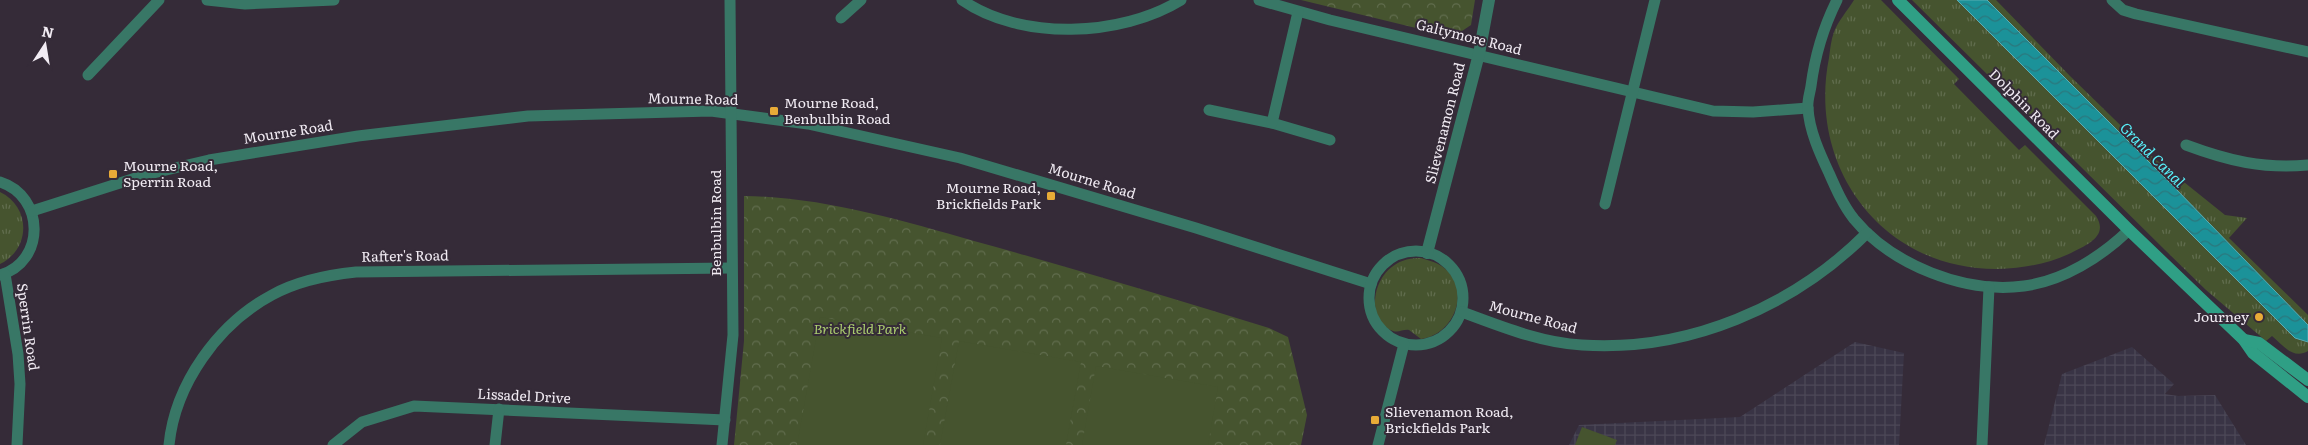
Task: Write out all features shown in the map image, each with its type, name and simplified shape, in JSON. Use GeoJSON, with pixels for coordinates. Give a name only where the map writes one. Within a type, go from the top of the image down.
{"type":"FeatureCollection","features":[{"type":"Feature","properties":{"kind":"main road","name":"Dolphin Road"},"geometry":{"type":"LineString","coordinates":[[1898,0],[2129,230],[2244,340],[2253,353],[2308,397]]}},
{"type":"Feature","properties":{"kind":"main road","name":"Dolphin Road"},"geometry":{"type":"LineString","coordinates":[[2244,340],[2259,343],[2308,380]]}},
{"type":"Feature","properties":{"kind":"street"},"geometry":{"type":"LineString","coordinates":[[88,75],[159,0]]}},
{"type":"Feature","properties":{"kind":"street"},"geometry":{"type":"LineString","coordinates":[[207,0],[245,4],[334,0]]}},
{"type":"Feature","properties":{"kind":"street","name":"Benbulbin Road"},"geometry":{"type":"LineString","coordinates":[[722,445],[733,335],[730,0]]}},
{"type":"Feature","properties":{"kind":"street"},"geometry":{"type":"LineString","coordinates":[[841,18],[862,0]]}},
{"type":"Feature","properties":{"kind":"street"},"geometry":{"type":"LineString","coordinates":[[962,0],[1000,18],[1035,27],[1060,30],[1080,30],[1131,21],[1160,11],[1181,0]]}},
{"type":"Feature","properties":{"kind":"street","name":"Galtymore Road"},"geometry":{"type":"LineString","coordinates":[[1259,0],[1298,12],[1479,54],[1633,94],[1713,111],[1808,108]]}},
{"type":"Feature","properties":{"kind":"street","name":"Slievenamon Road"},"geometry":{"type":"LineString","coordinates":[[1427,253],[1479,54],[1490,0]]}},
{"type":"Feature","properties":{"kind":"street"},"geometry":{"type":"LineString","coordinates":[[1605,204],[1655,0]]}},
{"type":"Feature","properties":{"kind":"street"},"geometry":{"type":"LineString","coordinates":[[1837,0],[1826,23],[1815,56],[1808,108],[1820,152],[1841,201],[1867,233],[1904,258],[1945,279],[1989,287],[2024,286],[2055,277],[2097,258],[2129,230]]}},
{"type":"Feature","properties":{"kind":"street"},"geometry":{"type":"LineString","coordinates":[[2112,0],[2123,10],[2136,14],[2308,52]]}},
{"type":"Feature","properties":{"kind":"street"},"geometry":{"type":"LineString","coordinates":[[1272,123],[1298,12]]}},
{"type":"Feature","properties":{"kind":"street"},"geometry":{"type":"LineString","coordinates":[[1209,110],[1272,123],[1330,140]]}},
{"type":"Feature","properties":{"kind":"street","name":"Mourne Road"},"geometry":{"type":"LineString","coordinates":[[32,211],[145,175],[210,160],[368,135],[528,116],[730,112],[826,128],[960,158],[1196,228],[1372,284]]}},
{"type":"Feature","properties":{"kind":"street"},"geometry":{"type":"LineString","coordinates":[[2186,145],[2229,161],[2279,167],[2308,165]]}},
{"type":"Feature","properties":{"kind":"street"},"geometry":{"type":"LineString","coordinates":[[0,182],[18,191],[32,211],[35,232],[29,253],[23,262],[3,275]]}},
{"type":"Feature","properties":{"kind":"street","name":"Mourne Road"},"geometry":{"type":"LineString","coordinates":[[1462,312],[1543,338],[1581,345],[1645,344],[1707,330],[1767,307],[1824,271],[1867,233]]}},
{"type":"Feature","properties":{"kind":"street"},"geometry":{"type":"LineString","coordinates":[[1407,252],[1427,253],[1437,256],[1454,270],[1463,290],[1462,312],[1451,330],[1439,339],[1424,345],[1404,344],[1385,334],[1375,321],[1370,305],[1372,284],[1381,267],[1389,260],[1407,252]]}},
{"type":"Feature","properties":{"kind":"street","name":"Rafter's Road"},"geometry":{"type":"LineString","coordinates":[[169,445],[178,403],[201,361],[230,327],[250,310],[271,296],[292,286],[333,274],[356,272],[731,268]]}},
{"type":"Feature","properties":{"kind":"street","name":"Sperrin Road"},"geometry":{"type":"LineString","coordinates":[[3,275],[14,324],[20,377],[17,445]]}},
{"type":"Feature","properties":{"kind":"street"},"geometry":{"type":"LineString","coordinates":[[1982,445],[1989,287]]}},
{"type":"Feature","properties":{"kind":"street"},"geometry":{"type":"LineString","coordinates":[[1378,445],[1404,344]]}},
{"type":"Feature","properties":{"kind":"street","name":"Lissadel Drive"},"geometry":{"type":"LineString","coordinates":[[333,445],[362,422],[414,406],[725,420]]}},
{"type":"Feature","properties":{"kind":"street"},"geometry":{"type":"LineString","coordinates":[[495,445],[499,410]]}},
{"type":"Feature","properties":{"kind":"shaded area"},"geometry":{"type":"Polygon","coordinates":[[[1855,342],[1904,353],[1899,445],[1569,445],[1579,425],[1740,417],[1855,342]]]}},
{"type":"Feature","properties":{"kind":"shaded area"},"geometry":{"type":"Polygon","coordinates":[[[2132,347],[2174,384],[2165,394],[2178,396],[2215,395],[2246,445],[2044,445],[2062,374],[2132,347]]]}},
{"type":"Feature","properties":{"kind":"green space"},"geometry":{"type":"Polygon","coordinates":[[[1301,0],[1475,0],[1471,25],[1453,37],[1301,0]]]}},
{"type":"Feature","properties":{"kind":"green space"},"geometry":{"type":"Polygon","coordinates":[[[1854,0],[1881,0],[1959,79],[1954,84],[2019,150],[2025,145],[2096,216],[2100,229],[2094,239],[2077,250],[2045,263],[1998,269],[1957,265],[1920,252],[1888,232],[1862,205],[1842,173],[1830,138],[1825,99],[1831,45],[1836,28],[1854,0]]]}},
{"type":"Feature","properties":{"kind":"green space"},"geometry":{"type":"Polygon","coordinates":[[[1912,0],[1957,0],[2295,338],[2308,342],[2308,351],[2298,354],[2293,353],[2272,336],[2266,341],[2206,290],[1912,0]]]}},
{"type":"Feature","properties":{"kind":"green space"},"geometry":{"type":"Polygon","coordinates":[[[1987,0],[1996,0],[2154,158],[2225,215],[2247,218],[2229,238],[2308,315],[2308,325],[2175,188],[1987,0]]]}},
{"type":"Feature","properties":{"kind":"green space"},"geometry":{"type":"Polygon","coordinates":[[[0,192],[17,207],[22,217],[23,228],[22,239],[17,249],[0,264],[0,192]]]}},
{"type":"Feature","properties":{"kind":"green space","name":"Brickfield Park"},"geometry":{"type":"Polygon","coordinates":[[[744,196],[802,200],[889,218],[1085,272],[1269,328],[1288,337],[1307,415],[1301,445],[734,445],[744,341],[744,196]]]}},
{"type":"Feature","properties":{"kind":"green space"},"geometry":{"type":"Polygon","coordinates":[[[1421,258],[1436,263],[1448,271],[1455,282],[1458,294],[1457,306],[1452,318],[1444,328],[1434,335],[1421,339],[1409,330],[1393,331],[1383,324],[1377,314],[1375,302],[1377,289],[1383,277],[1392,267],[1405,260],[1421,258]]]}},
{"type":"Feature","properties":{"kind":"green space"},"geometry":{"type":"Polygon","coordinates":[[[820,317],[942,338],[923,445],[797,445],[820,317]]]}},
{"type":"Feature","properties":{"kind":"green space"},"geometry":{"type":"Polygon","coordinates":[[[959,341],[1081,362],[1066,445],[940,445],[959,341]]]}},
{"type":"Feature","properties":{"kind":"green space"},"geometry":{"type":"Polygon","coordinates":[[[1096,366],[1218,387],[1208,445],[1082,445],[1096,366]]]}},
{"type":"Feature","properties":{"kind":"green space"},"geometry":{"type":"Polygon","coordinates":[[[1582,427],[1617,440],[1615,445],[1575,445],[1582,427]]]}},
{"type":"Feature","properties":{"kind":"water"},"geometry":{"type":"Polygon","coordinates":[[[1957,0],[1987,0],[2175,188],[2308,325],[2308,342],[2295,338],[1957,0]]]}},
{"type":"Feature","properties":{"kind":"place","name":"Mourne Road, Benbulbin Road"},"geometry":{"type":"Point","coordinates":[774,111]}},
{"type":"Feature","properties":{"kind":"place","name":"Mourne Road, Sperrin Road"},"geometry":{"type":"Point","coordinates":[113,174]}},
{"type":"Feature","properties":{"kind":"place","name":"Mourne Road, Brickfields Park"},"geometry":{"type":"Point","coordinates":[1051,196]}},
{"type":"Feature","properties":{"kind":"place","name":"Journey"},"geometry":{"type":"Point","coordinates":[2259,317]}},
{"type":"Feature","properties":{"kind":"place","name":"Slievenamon Road, Brickfields Park"},"geometry":{"type":"Point","coordinates":[1375,420]}},
{"type":"Feature","properties":{"kind":"water label","name":"Grand Canal"},"geometry":{"type":"Point","coordinates":[2152,155]}}]}
